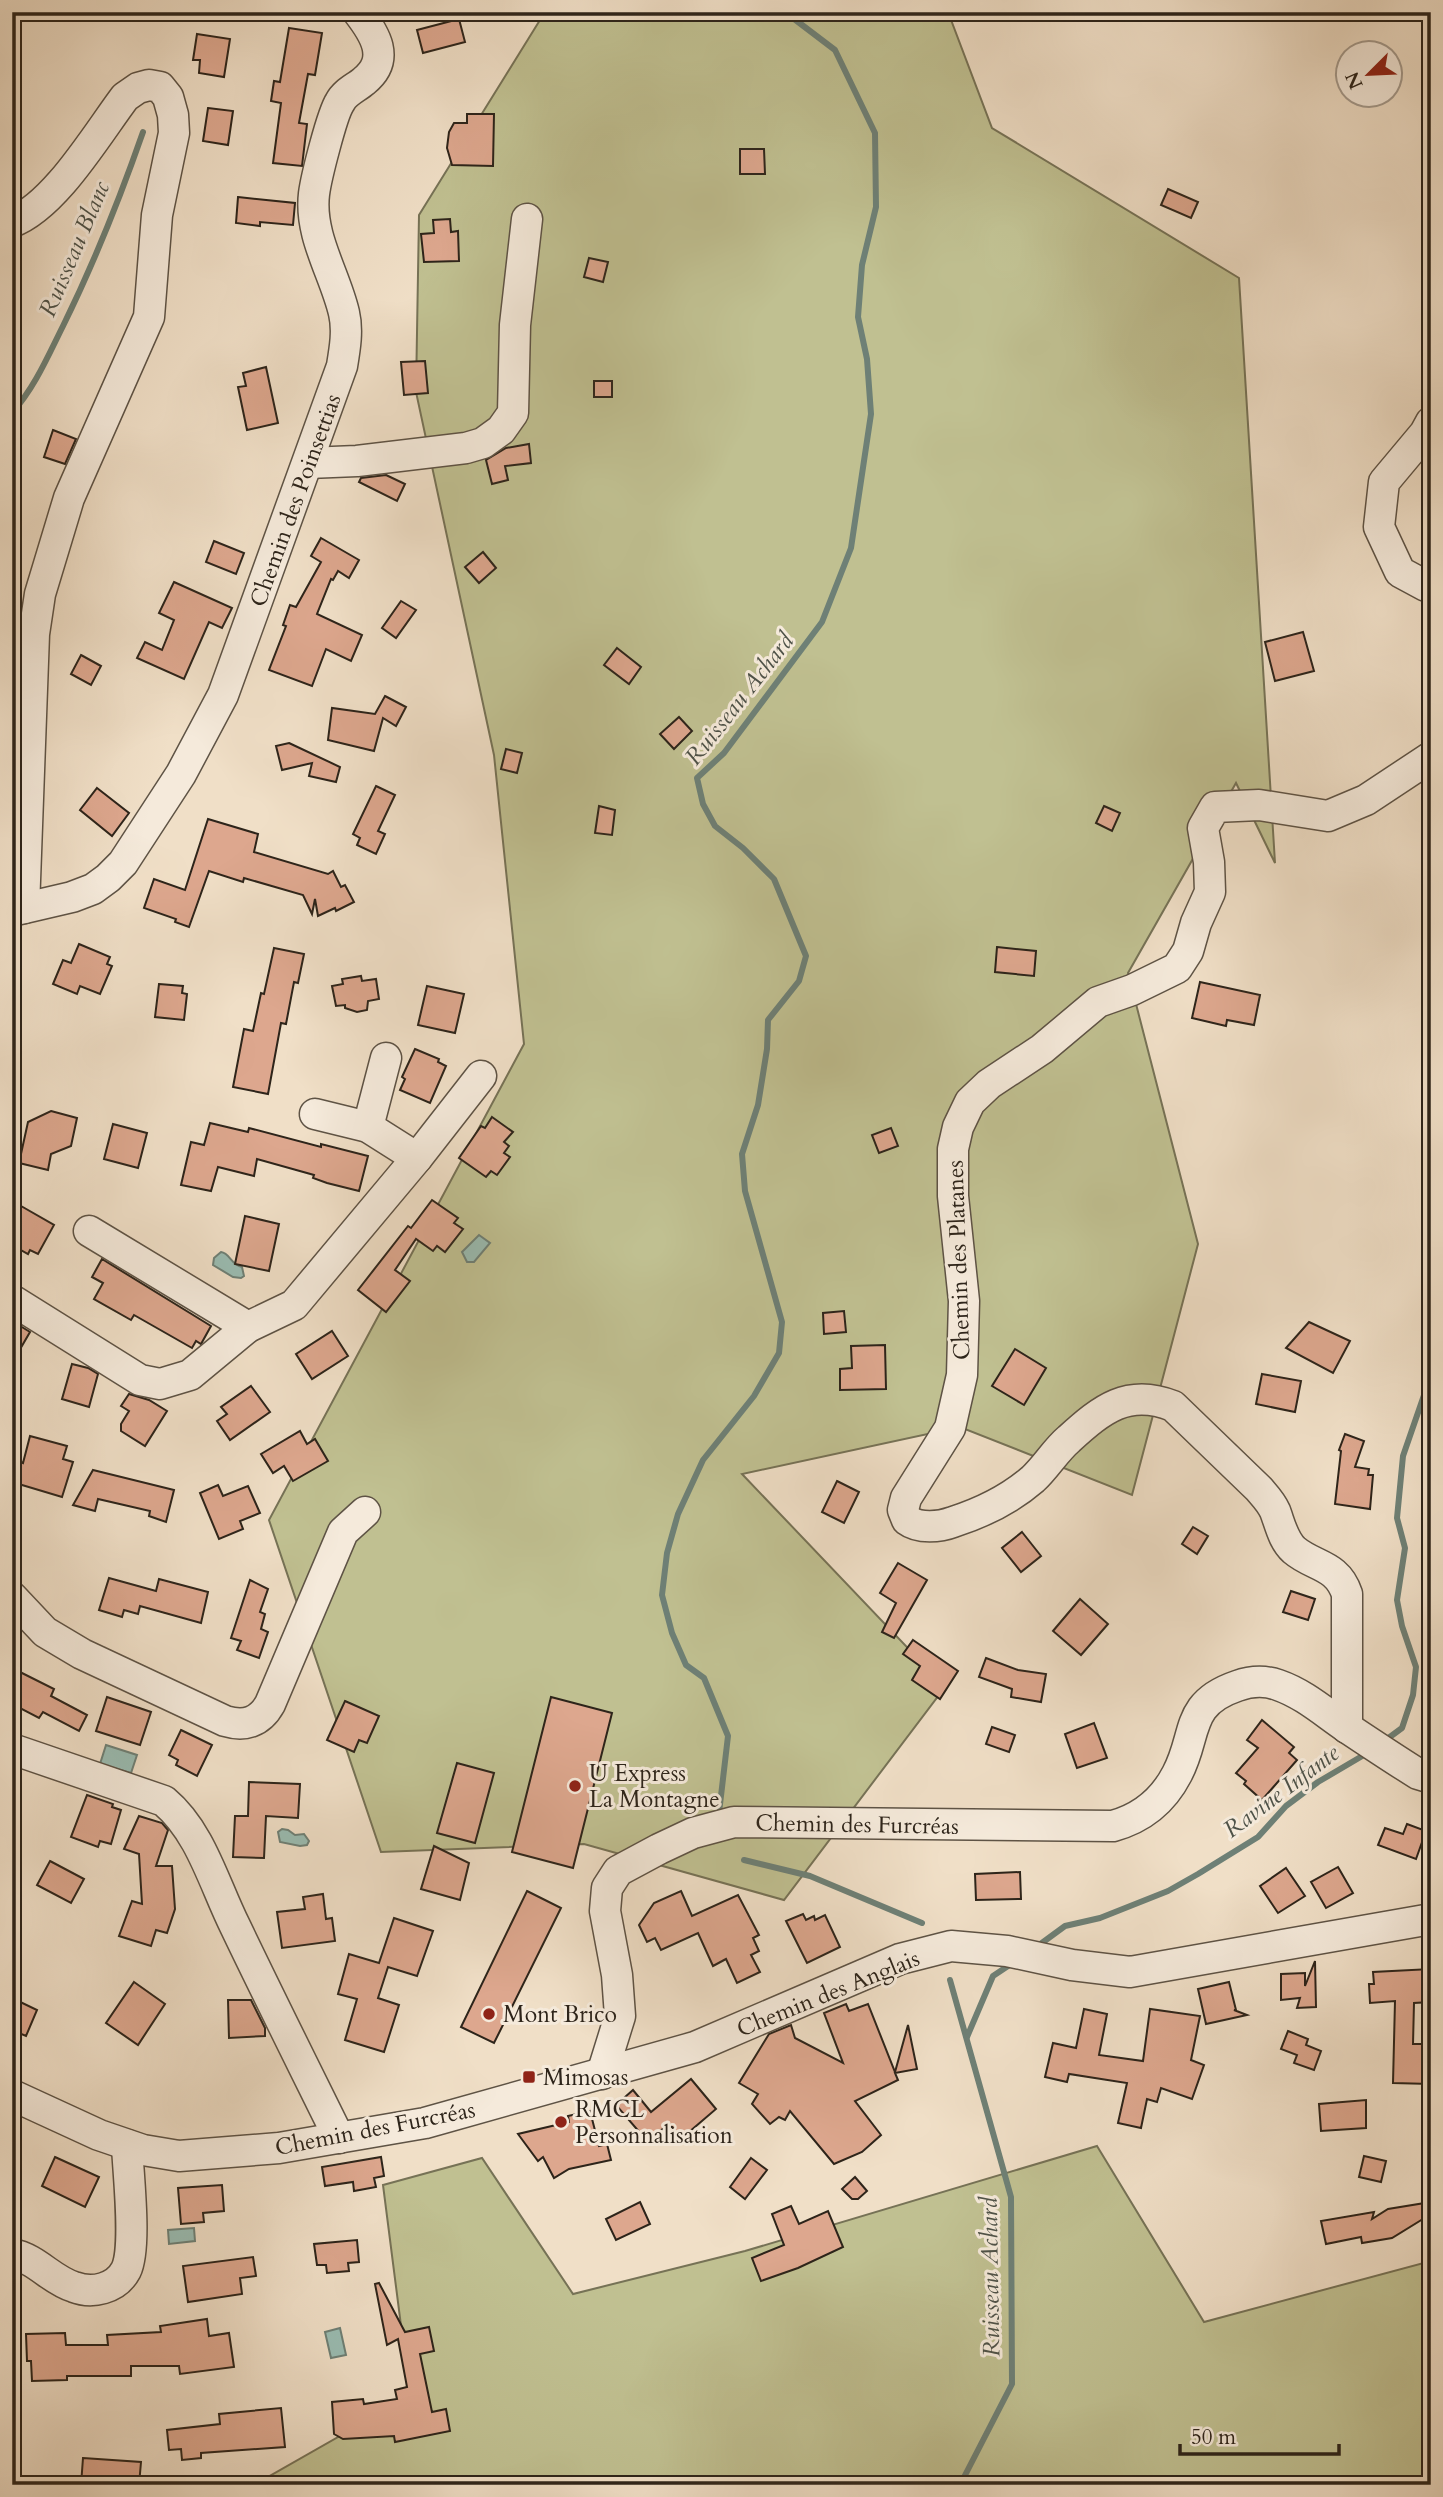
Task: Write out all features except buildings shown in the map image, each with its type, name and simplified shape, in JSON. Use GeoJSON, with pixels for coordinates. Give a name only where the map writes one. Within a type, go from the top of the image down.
{"type":"FeatureCollection","features":[{"type":"Feature","properties":{"kind":"street","name":"Chemin des Poinsettias"},"geometry":{"type":"LineString","coordinates":[[18,909],[72,897],[93,889],[123,863],[181,774],[223,695],[337,385],[346,346],[344,315],[320,240],[314,195],[332,120],[340,100],[366,80],[380,59],[378,44],[371,29],[358,12]]}},
{"type":"Feature","properties":{"kind":"street"},"geometry":{"type":"LineString","coordinates":[[12,222],[26,217],[52,194],[125,97],[138,88],[149,85],[160,87],[168,97],[174,133],[157,215],[149,317],[69,498],[38,607],[34,635],[18,909]]}},
{"type":"Feature","properties":{"kind":"street"},"geometry":{"type":"LineString","coordinates":[[308,463],[357,461],[466,448],[483,443],[501,430],[513,413],[515,325],[527,219]]}},
{"type":"Feature","properties":{"kind":"street"},"geometry":{"type":"LineString","coordinates":[[1431,422],[1384,482],[1379,527],[1400,572],[1426,586],[1431,584]]}},
{"type":"Feature","properties":{"kind":"street","name":"Chemin des Platanes"},"geometry":{"type":"LineString","coordinates":[[1371,1743],[1347,1594],[1343,1584],[1329,1569],[1293,1548],[1266,1496],[1173,1406],[1156,1399],[1139,1397],[1107,1409],[1068,1439],[1032,1479],[982,1512],[944,1525],[919,1526],[907,1520],[903,1510],[906,1498],[950,1428],[962,1375],[964,1301],[953,1196],[953,1149],[958,1127],[970,1102],[989,1084],[1042,1049],[1098,1002],[1132,990],[1177,968],[1188,951],[1196,923],[1210,892],[1209,862],[1203,828],[1215,807],[1259,805],[1328,816],[1366,800],[1431,757]]}},
{"type":"Feature","properties":{"kind":"street"},"geometry":{"type":"LineString","coordinates":[[368,1127],[386,1058]]}},
{"type":"Feature","properties":{"kind":"street"},"geometry":{"type":"LineString","coordinates":[[12,1300],[140,1380],[160,1384],[190,1375],[248,1327],[294,1305],[417,1158],[481,1076]]}},
{"type":"Feature","properties":{"kind":"street"},"geometry":{"type":"LineString","coordinates":[[314,1114],[368,1127],[417,1158]]}},
{"type":"Feature","properties":{"kind":"street"},"geometry":{"type":"LineString","coordinates":[[89,1231],[248,1327]]}},
{"type":"Feature","properties":{"kind":"street"},"geometry":{"type":"LineString","coordinates":[[12,1597],[45,1632],[82,1654],[225,1721],[244,1725],[261,1717],[271,1704],[343,1532],[365,1512]]}},
{"type":"Feature","properties":{"kind":"street","name":"Chemin des Furcréas"},"geometry":{"type":"LineString","coordinates":[[12,2095],[127,2145],[179,2156],[279,2148],[425,2123],[602,2074],[620,2016],[617,1975],[605,1911],[607,1888],[618,1871],[693,1833],[734,1822],[1113,1826],[1130,1821],[1148,1810],[1179,1772],[1202,1706],[1214,1696],[1252,1681],[1276,1684],[1303,1696],[1418,1774],[1431,1778]]}},
{"type":"Feature","properties":{"kind":"street"},"geometry":{"type":"LineString","coordinates":[[12,1749],[164,1801],[180,1815],[191,1830],[233,1923],[339,2138]]}},
{"type":"Feature","properties":{"kind":"street","name":"Chemin des Anglais"},"geometry":{"type":"LineString","coordinates":[[602,2074],[695,2047],[900,1959],[951,1946],[1007,1951],[1072,1965],[1130,1972],[1431,1919]]}},
{"type":"Feature","properties":{"kind":"street"},"geometry":{"type":"LineString","coordinates":[[12,2254],[26,2256],[71,2287],[92,2291],[111,2285],[125,2270],[131,2249],[127,2145]]}},
{"type":"Feature","properties":{"kind":"green space"},"geometry":{"type":"Polygon","coordinates":[[[536,12],[948,12],[992,128],[1239,278],[1275,863],[1236,783],[1128,973],[1198,1244],[1132,1495],[960,1427],[742,1474],[945,1687],[784,1900],[584,1844],[381,1852],[269,1520],[524,1044],[494,755],[416,392],[419,215],[540,20],[536,12]]]}},
{"type":"Feature","properties":{"kind":"green space"},"geometry":{"type":"Polygon","coordinates":[[[1097,2146],[1204,2322],[1431,2261],[1431,2485],[254,2485],[410,2396],[383,2185],[482,2158],[573,2294],[745,2251],[1097,2146]]]}},
{"type":"Feature","properties":{"kind":"water"},"geometry":{"type":"Polygon","coordinates":[[[479,1235],[490,1243],[474,1262],[467,1262],[462,1252],[479,1235]]]}},
{"type":"Feature","properties":{"kind":"water"},"geometry":{"type":"Polygon","coordinates":[[[221,1252],[242,1267],[244,1276],[233,1277],[213,1265],[214,1258],[221,1252]]]}},
{"type":"Feature","properties":{"kind":"water"},"geometry":{"type":"Polygon","coordinates":[[[106,1745],[137,1755],[131,1773],[100,1764],[106,1745]]]}},
{"type":"Feature","properties":{"kind":"water"},"geometry":{"type":"Polygon","coordinates":[[[282,1829],[295,1835],[304,1834],[309,1841],[307,1845],[280,1842],[278,1832],[282,1829]]]}},
{"type":"Feature","properties":{"kind":"water"},"geometry":{"type":"Polygon","coordinates":[[[194,2228],[195,2241],[169,2244],[168,2230],[194,2228]]]}},
{"type":"Feature","properties":{"kind":"water"},"geometry":{"type":"Polygon","coordinates":[[[340,2328],[346,2355],[331,2358],[325,2332],[340,2328]]]}},
{"type":"Feature","properties":{"kind":"waterway","name":"Ruisseau Achard"},"geometry":{"type":"LineString","coordinates":[[719,1813],[728,1736],[704,1678],[686,1665],[672,1633],[662,1595],[667,1553],[678,1514],[703,1460],[754,1396],[779,1353],[782,1322],[745,1191],[742,1154],[758,1105],[767,1049],[768,1020],[799,981],[806,956],[774,879],[743,848],[715,826],[703,804],[697,778],[724,753],[822,622],[851,548],[871,414],[867,359],[858,317],[862,265],[876,207],[875,133],[835,50],[785,12]]}},
{"type":"Feature","properties":{"kind":"waterway","name":"Ruisseau Blanc"},"geometry":{"type":"LineString","coordinates":[[12,413],[28,393],[74,302],[106,230],[143,132]]}},
{"type":"Feature","properties":{"kind":"waterway","name":"Ravine Infante"},"geometry":{"type":"LineString","coordinates":[[1383,1742],[1402,1728],[1413,1695],[1416,1667],[1402,1626],[1397,1600],[1405,1548],[1397,1518],[1403,1456],[1431,1375]]}},
{"type":"Feature","properties":{"kind":"waterway","name":"Ravine Infante"},"geometry":{"type":"LineString","coordinates":[[1035,1948],[1065,1926],[1100,1918],[1168,1891],[1198,1874],[1258,1837],[1286,1806],[1318,1782],[1369,1752]]}},
{"type":"Feature","properties":{"kind":"waterway","name":"Ruisseau Achard"},"geometry":{"type":"LineString","coordinates":[[744,1860],[810,1876],[922,1923]]}},
{"type":"Feature","properties":{"kind":"waterway","name":"Ravine Infante"},"geometry":{"type":"LineString","coordinates":[[967,2037],[993,1976],[1014,1962]]}},
{"type":"Feature","properties":{"kind":"waterway","name":"Ruisseau Achard"},"geometry":{"type":"LineString","coordinates":[[950,1980],[1011,2197],[1012,2384],[960,2485]]}},
{"type":"Feature","properties":{"kind":"place","name":"U Express La Montagne"},"geometry":{"type":"Point","coordinates":[575,1786]}},
{"type":"Feature","properties":{"kind":"place","name":"Mont Brico"},"geometry":{"type":"Point","coordinates":[489,2014]}},
{"type":"Feature","properties":{"kind":"place","name":"Mimosas"},"geometry":{"type":"Point","coordinates":[529,2077]}},
{"type":"Feature","properties":{"kind":"place","name":"RMCL Personnalisation"},"geometry":{"type":"Point","coordinates":[561,2122]}}]}
